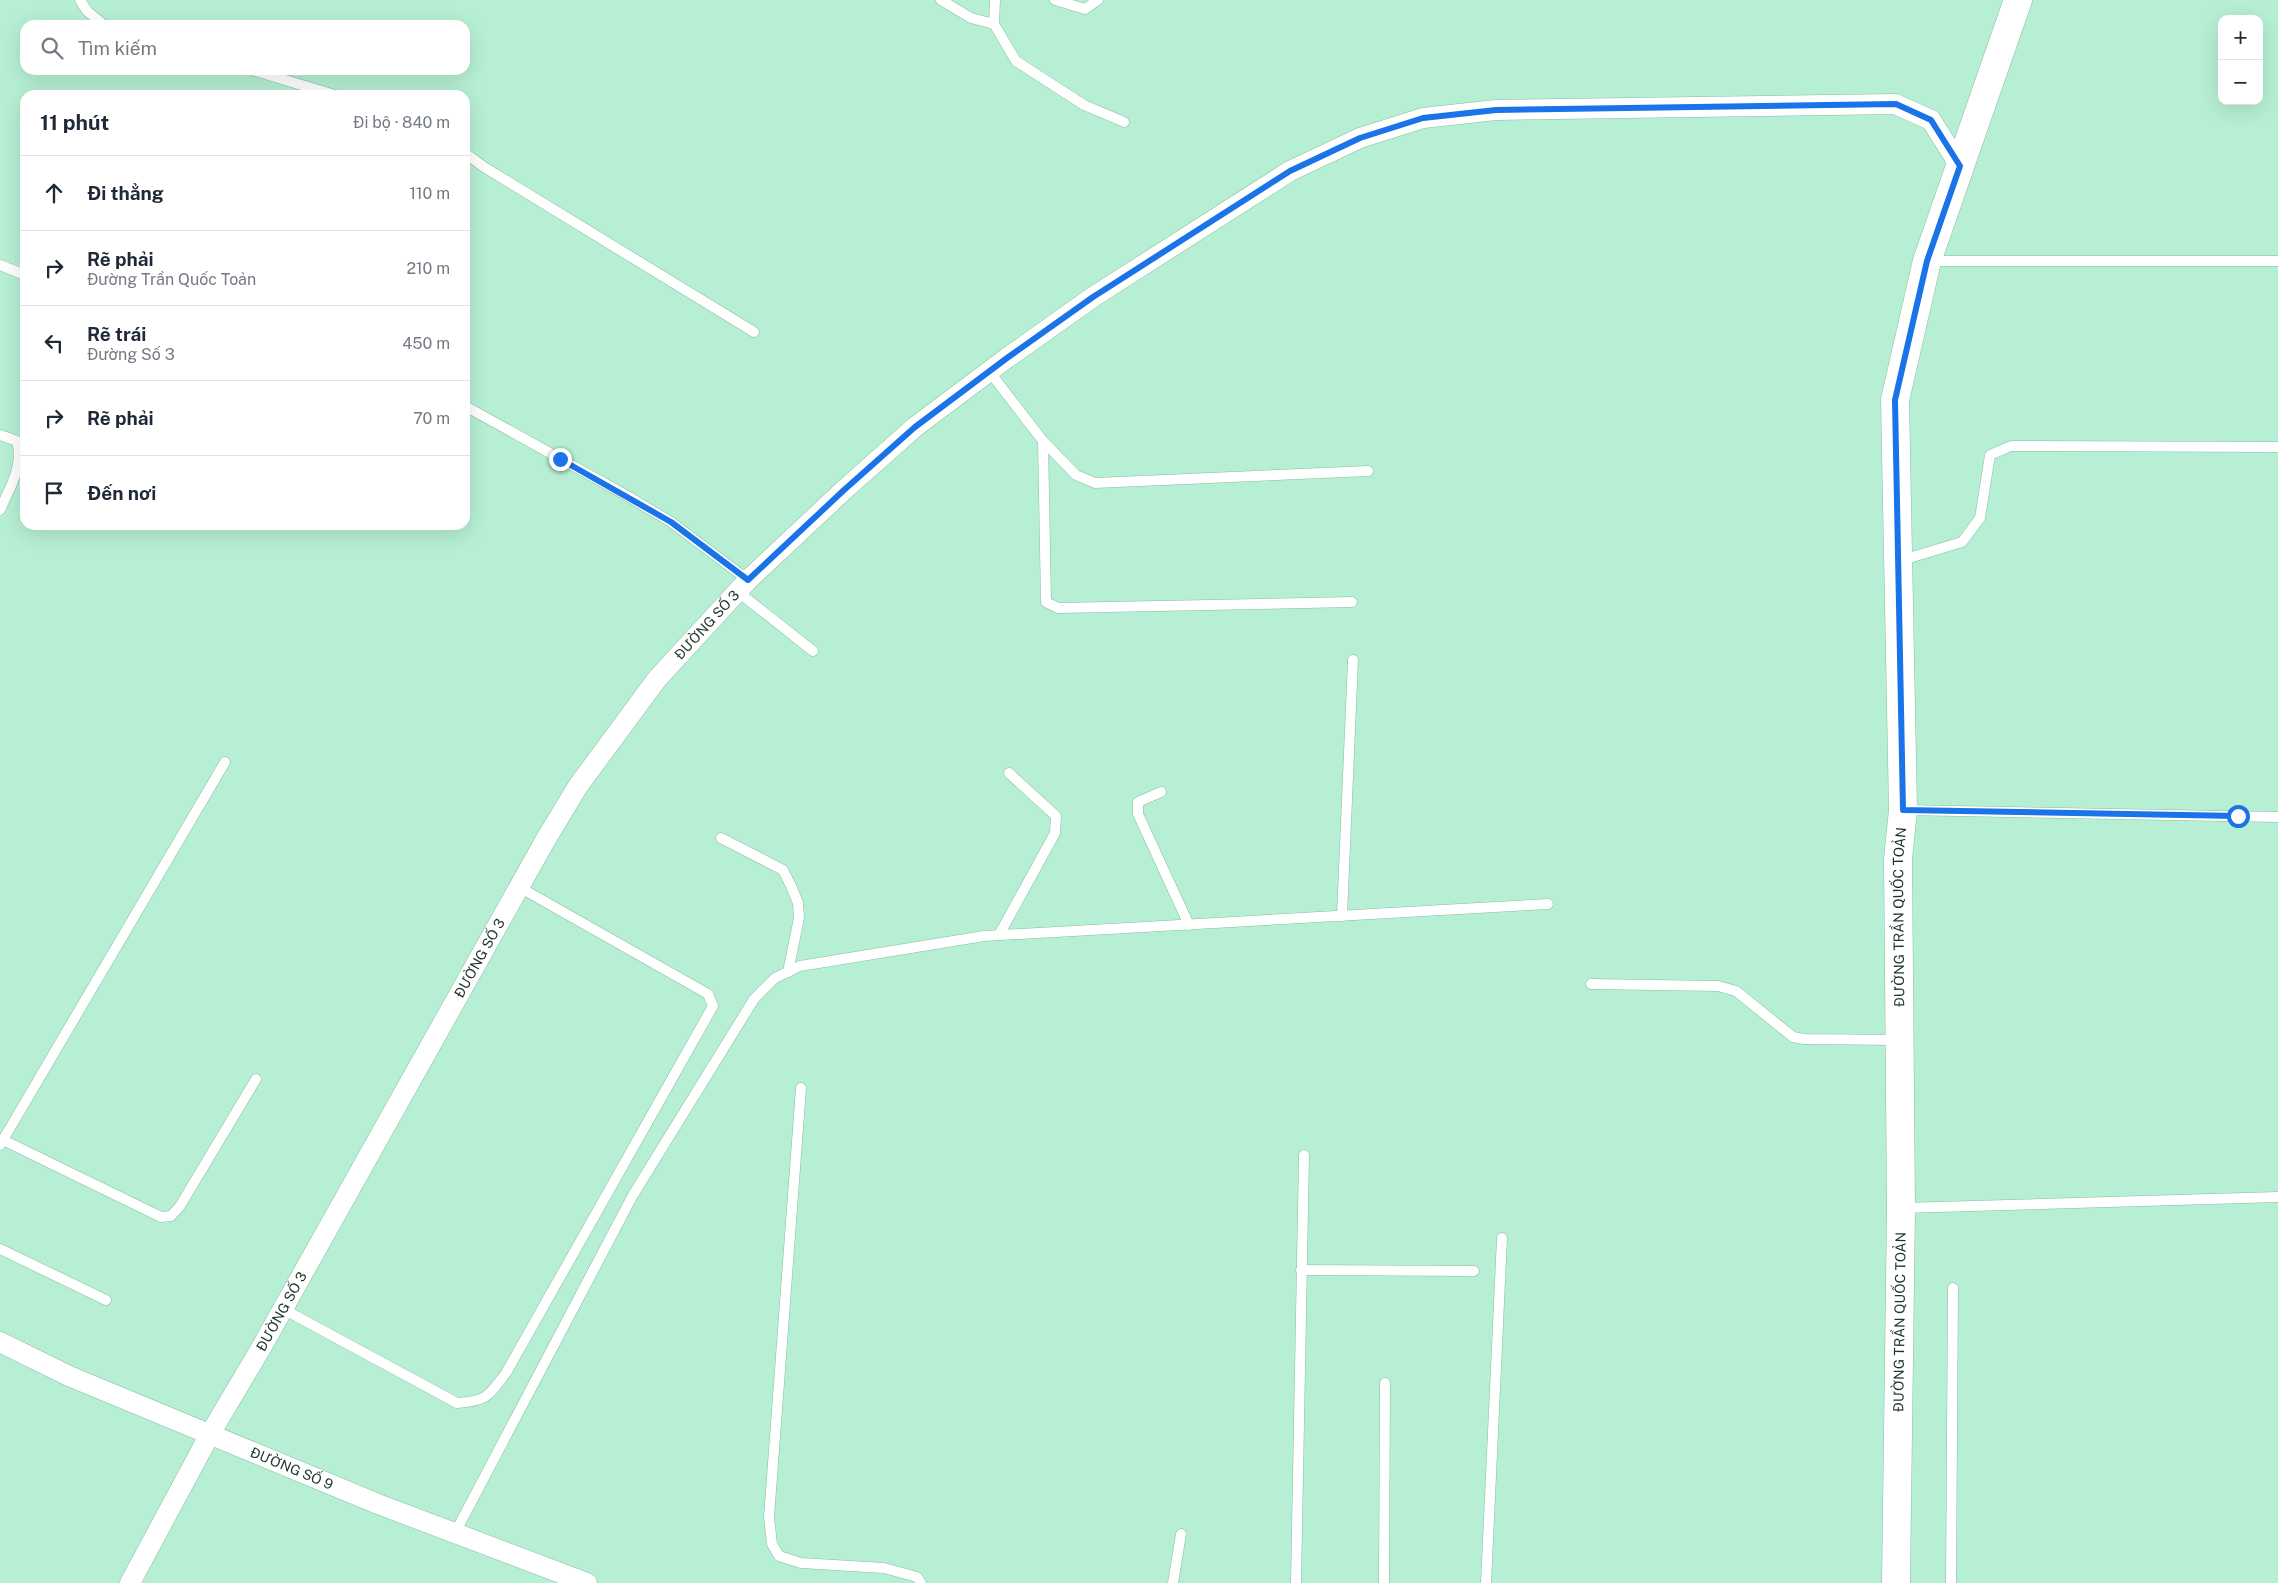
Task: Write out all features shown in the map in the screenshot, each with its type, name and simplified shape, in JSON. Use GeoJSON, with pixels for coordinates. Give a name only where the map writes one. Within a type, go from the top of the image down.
{"type":"FeatureCollection","features":[{"type":"Feature","properties":{"kind":"main road","name":"ĐƯỜNG TRẦN QUỐC TOẢN"},"geometry":{"type":"LineString","coordinates":[[1896,1583],[1901,1208],[1898,1040],[1898,859],[1903,810],[1895,400],[1927,261],[2018,0]]}},
{"type":"Feature","properties":{"kind":"street","name":"ĐƯỜNG SỐ 3"},"geometry":{"type":"LineString","coordinates":[[130,1583],[210,1434],[283,1309],[519,886],[578,786],[624,721],[657,679],[743,586],[844,490],[915,427],[989,371],[1093,297],[1290,171],[1360,138],[1423,118],[1496,110],[1896,104],[1931,120],[1960,166]]}},
{"type":"Feature","properties":{"kind":"street","name":"ĐƯỜNG SỐ 9"},"geometry":{"type":"LineString","coordinates":[[0,1342],[69,1376],[378,1504],[587,1583]]}},
{"type":"Feature","properties":{"kind":"lane"},"geometry":{"type":"LineString","coordinates":[[80,0],[86,11],[98,20]]}},
{"type":"Feature","properties":{"kind":"lane"},"geometry":{"type":"LineString","coordinates":[[941,0],[971,18],[994,24]]}},
{"type":"Feature","properties":{"kind":"lane"},"geometry":{"type":"LineString","coordinates":[[995,0],[994,24],[1016,61],[1084,105],[1124,122]]}},
{"type":"Feature","properties":{"kind":"lane"},"geometry":{"type":"LineString","coordinates":[[1055,0],[1085,9],[1098,0]]}},
{"type":"Feature","properties":{"kind":"lane"},"geometry":{"type":"LineString","coordinates":[[269,75],[318,90]]}},
{"type":"Feature","properties":{"kind":"lane"},"geometry":{"type":"LineString","coordinates":[[470,157],[754,332]]}},
{"type":"Feature","properties":{"kind":"lane"},"geometry":{"type":"LineString","coordinates":[[1927,261],[2278,261]]}},
{"type":"Feature","properties":{"kind":"lane"},"geometry":{"type":"LineString","coordinates":[[0,266],[20,273]]}},
{"type":"Feature","properties":{"kind":"lane"},"geometry":{"type":"LineString","coordinates":[[989,371],[1043,441],[1076,476],[1095,483],[1368,471]]}},
{"type":"Feature","properties":{"kind":"lane"},"geometry":{"type":"LineString","coordinates":[[470,409],[671,522],[813,651]]}},
{"type":"Feature","properties":{"kind":"lane"},"geometry":{"type":"LineString","coordinates":[[0,435],[17,441],[20,452]]}},
{"type":"Feature","properties":{"kind":"lane"},"geometry":{"type":"LineString","coordinates":[[1043,441],[1046,602],[1058,608],[1352,602]]}},
{"type":"Feature","properties":{"kind":"lane"},"geometry":{"type":"LineString","coordinates":[[1898,562],[1962,542],[1980,518],[1990,455],[2011,446],[2278,447]]}},
{"type":"Feature","properties":{"kind":"lane"},"geometry":{"type":"LineString","coordinates":[[0,510],[18,470],[20,460]]}},
{"type":"Feature","properties":{"kind":"lane"},"geometry":{"type":"LineString","coordinates":[[1342,916],[1353,660]]}},
{"type":"Feature","properties":{"kind":"lane"},"geometry":{"type":"LineString","coordinates":[[225,762],[1,1142],[161,1218],[171,1216],[180,1206],[256,1079]]}},
{"type":"Feature","properties":{"kind":"lane"},"geometry":{"type":"LineString","coordinates":[[999,935],[1055,833],[1056,816],[1009,773]]}},
{"type":"Feature","properties":{"kind":"lane"},"geometry":{"type":"LineString","coordinates":[[1161,792],[1138,802],[1138,814],[1189,924]]}},
{"type":"Feature","properties":{"kind":"lane"},"geometry":{"type":"LineString","coordinates":[[1903,810],[2278,817]]}},
{"type":"Feature","properties":{"kind":"lane"},"geometry":{"type":"LineString","coordinates":[[721,838],[783,870],[791,886],[798,903],[799,918],[788,972]]}},
{"type":"Feature","properties":{"kind":"lane"},"geometry":{"type":"LineString","coordinates":[[283,1309],[457,1403],[474,1402],[487,1398],[506,1373],[713,1006],[708,994],[519,886]]}},
{"type":"Feature","properties":{"kind":"lane"},"geometry":{"type":"LineString","coordinates":[[455,1533],[633,1195],[754,1000],[775,978],[800,966],[999,935],[1548,904]]}},
{"type":"Feature","properties":{"kind":"lane"},"geometry":{"type":"LineString","coordinates":[[1591,984],[1718,986],[1736,991],[1793,1037],[1804,1040],[1898,1040]]}},
{"type":"Feature","properties":{"kind":"lane"},"geometry":{"type":"LineString","coordinates":[[801,1088],[769,1517],[772,1544],[779,1556],[801,1563],[884,1568],[917,1576],[921,1583]]}},
{"type":"Feature","properties":{"kind":"lane"},"geometry":{"type":"LineString","coordinates":[[1296,1583],[1304,1155]]}},
{"type":"Feature","properties":{"kind":"lane"},"geometry":{"type":"LineString","coordinates":[[1901,1208],[2278,1197]]}},
{"type":"Feature","properties":{"kind":"lane"},"geometry":{"type":"LineString","coordinates":[[1486,1583],[1502,1238]]}},
{"type":"Feature","properties":{"kind":"lane"},"geometry":{"type":"LineString","coordinates":[[0,1249],[106,1300]]}},
{"type":"Feature","properties":{"kind":"lane"},"geometry":{"type":"LineString","coordinates":[[1301,1270],[1474,1271]]}},
{"type":"Feature","properties":{"kind":"lane"},"geometry":{"type":"LineString","coordinates":[[1951,1583],[1953,1288]]}},
{"type":"Feature","properties":{"kind":"lane"},"geometry":{"type":"LineString","coordinates":[[1384,1583],[1385,1383]]}},
{"type":"Feature","properties":{"kind":"lane"},"geometry":{"type":"LineString","coordinates":[[1173,1583],[1181,1534]]}},
{"type":"Feature","properties":{"kind":"route"},"geometry":{"type":"LineString","coordinates":[[560,459],[671,522],[748,580],[844,490],[915,427],[1007,358],[1093,297],[1290,171],[1360,138],[1423,118],[1496,110],[1896,104],[1931,120],[1960,166],[1927,261],[1895,400],[1903,810],[2238,816]]}}]}
